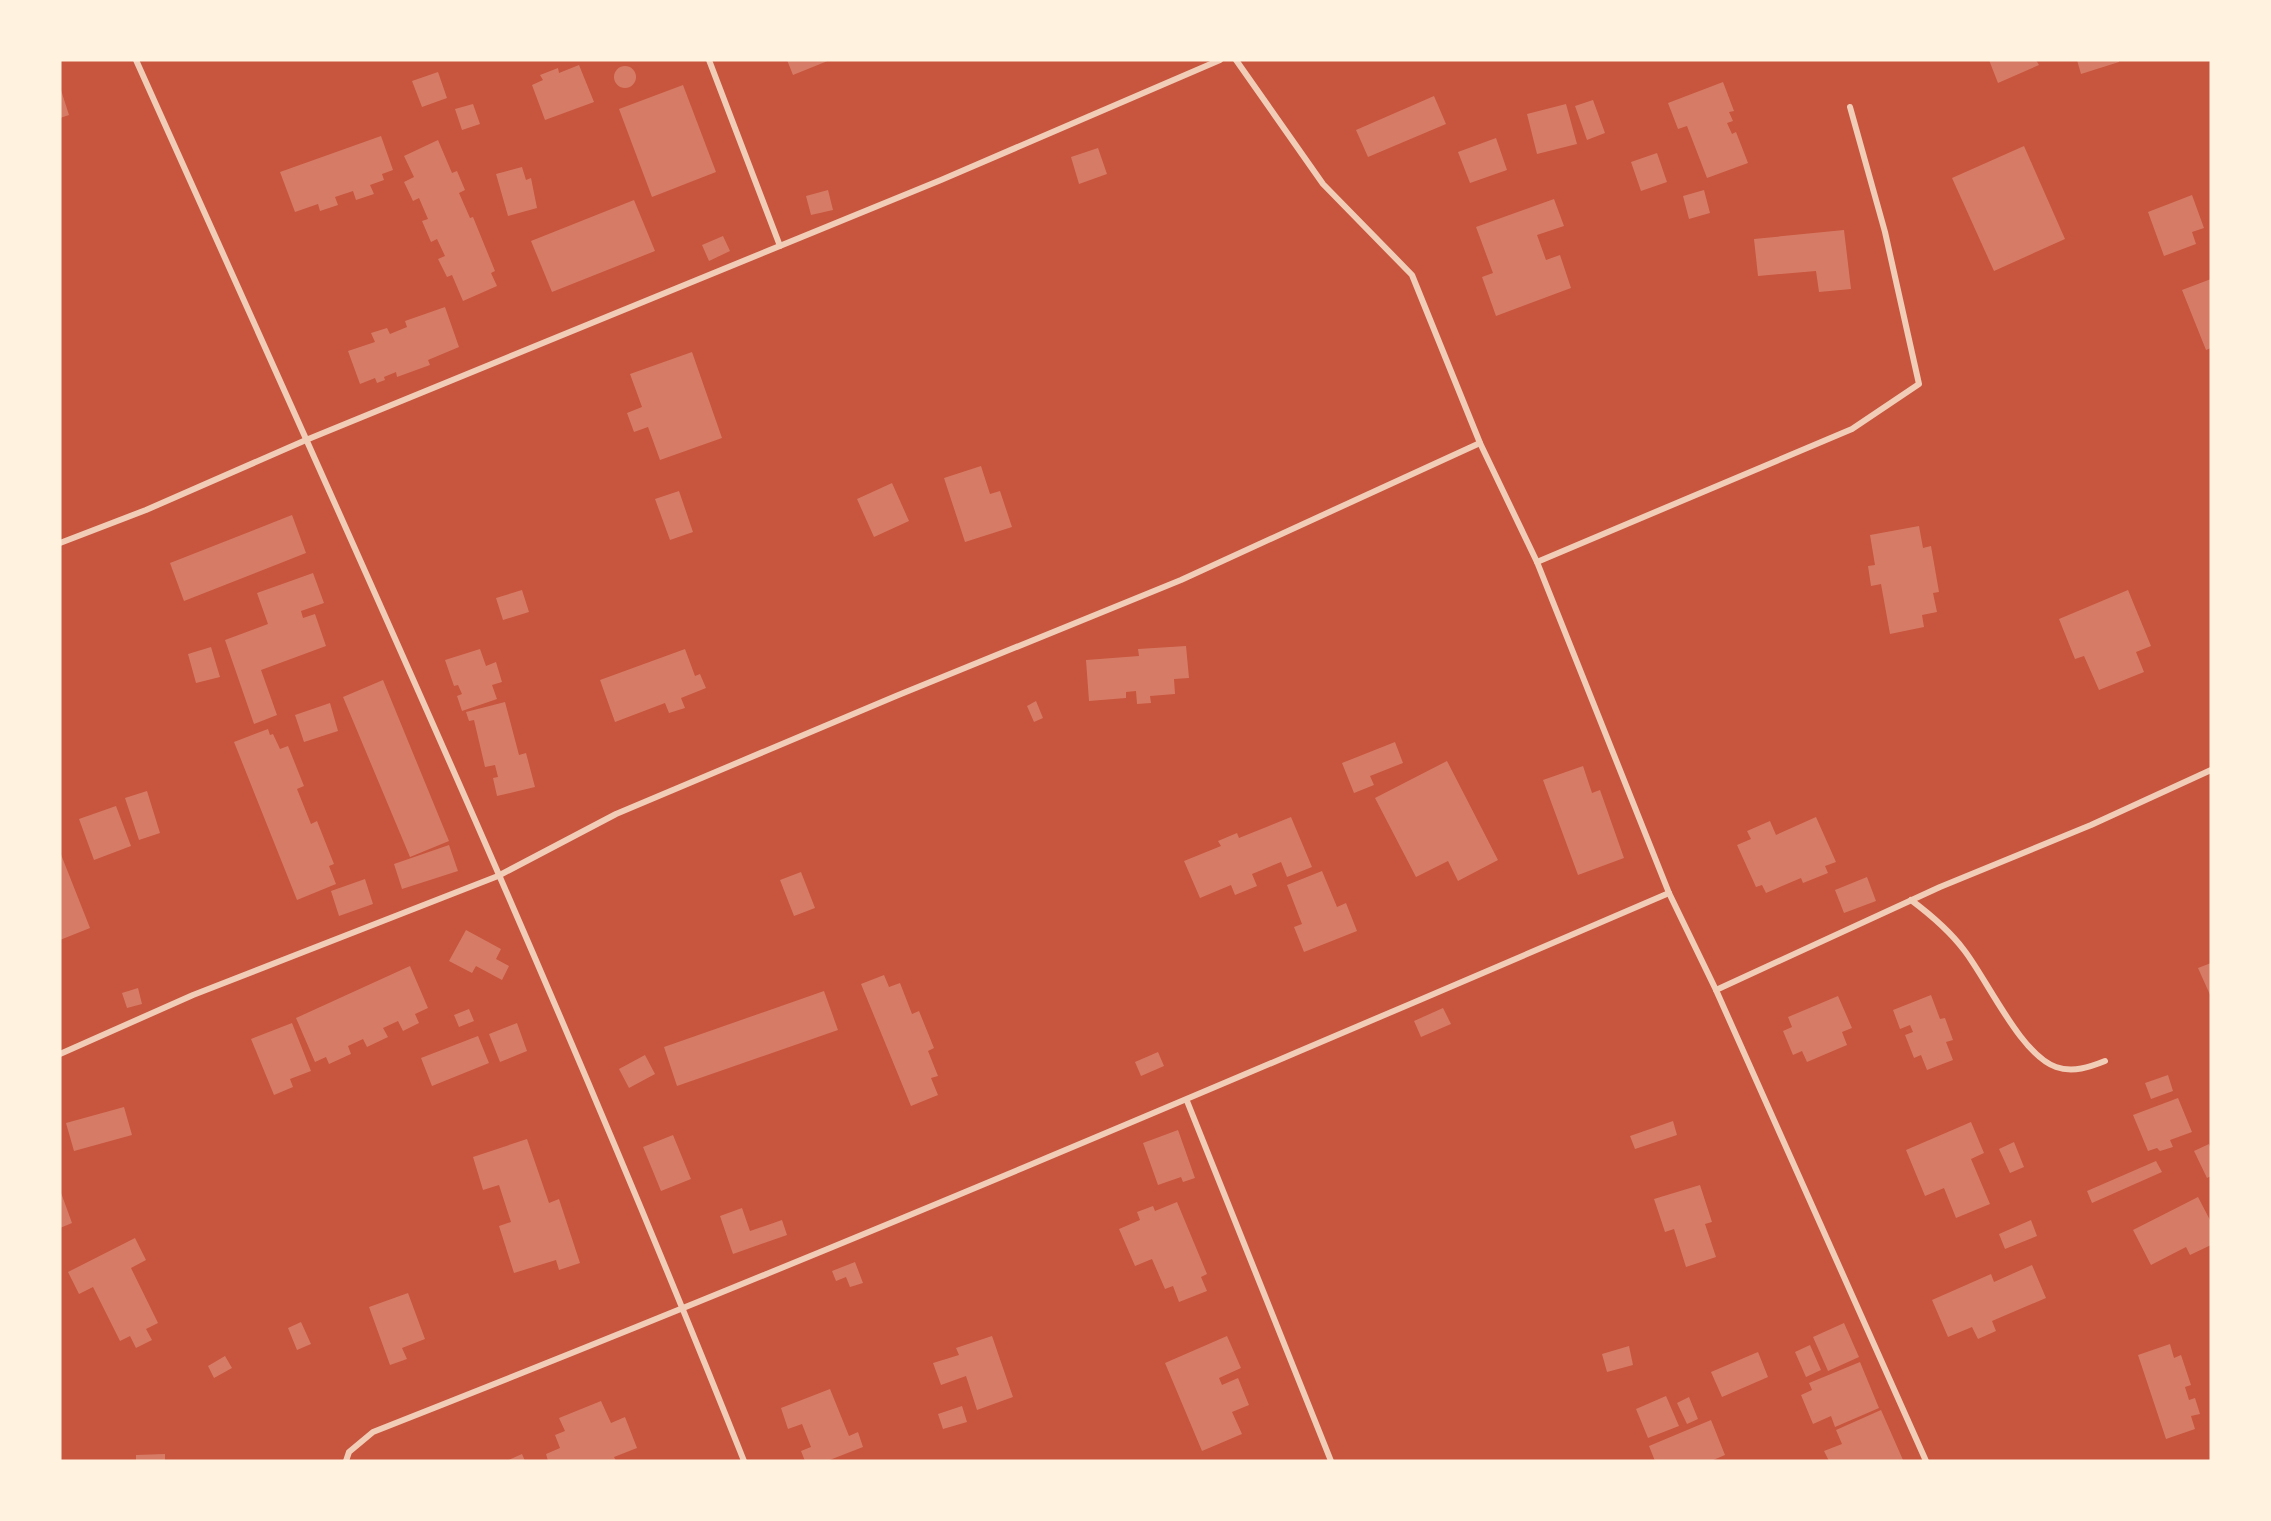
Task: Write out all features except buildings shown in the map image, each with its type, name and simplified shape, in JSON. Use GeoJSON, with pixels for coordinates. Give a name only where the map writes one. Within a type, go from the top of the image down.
{"type":"FeatureCollection","features":[{"type":"Feature","properties":{"kind":"street"},"geometry":{"type":"LineString","coordinates":[[136,60],[498,876],[683,1309],[744,1461]]}},
{"type":"Feature","properties":{"kind":"street"},"geometry":{"type":"LineString","coordinates":[[709,60],[780,246]]}},
{"type":"Feature","properties":{"kind":"street"},"geometry":{"type":"LineString","coordinates":[[60,543],[146,510],[306,440],[961,172],[1220,60]]}},
{"type":"Feature","properties":{"kind":"street"},"geometry":{"type":"LineString","coordinates":[[1236,60],[1323,184],[1412,275],[1480,443],[1537,562],[1669,893],[1716,990],[1926,1461]]}},
{"type":"Feature","properties":{"kind":"street"},"geometry":{"type":"LineString","coordinates":[[1537,562],[1852,429],[1919,384],[1885,232],[1850,107]]}},
{"type":"Feature","properties":{"kind":"street"},"geometry":{"type":"LineString","coordinates":[[60,1054],[193,995],[498,876],[616,814],[896,696],[1181,580],[1480,443]]}},
{"type":"Feature","properties":{"kind":"street"},"geometry":{"type":"LineString","coordinates":[[1716,990],[1911,900],[2091,825],[2211,770]]}},
{"type":"Feature","properties":{"kind":"street"},"geometry":{"type":"LineString","coordinates":[[346,1461],[349,1452],[373,1432],[683,1309],[1187,1101],[1669,893]]}},
{"type":"Feature","properties":{"kind":"street"},"geometry":{"type":"LineString","coordinates":[[1911,900],[1942,923],[1964,950],[2031,1051],[2056,1067],[2080,1070],[2105,1061]]}},
{"type":"Feature","properties":{"kind":"street"},"geometry":{"type":"LineString","coordinates":[[1187,1101],[1332,1461]]}}]}
